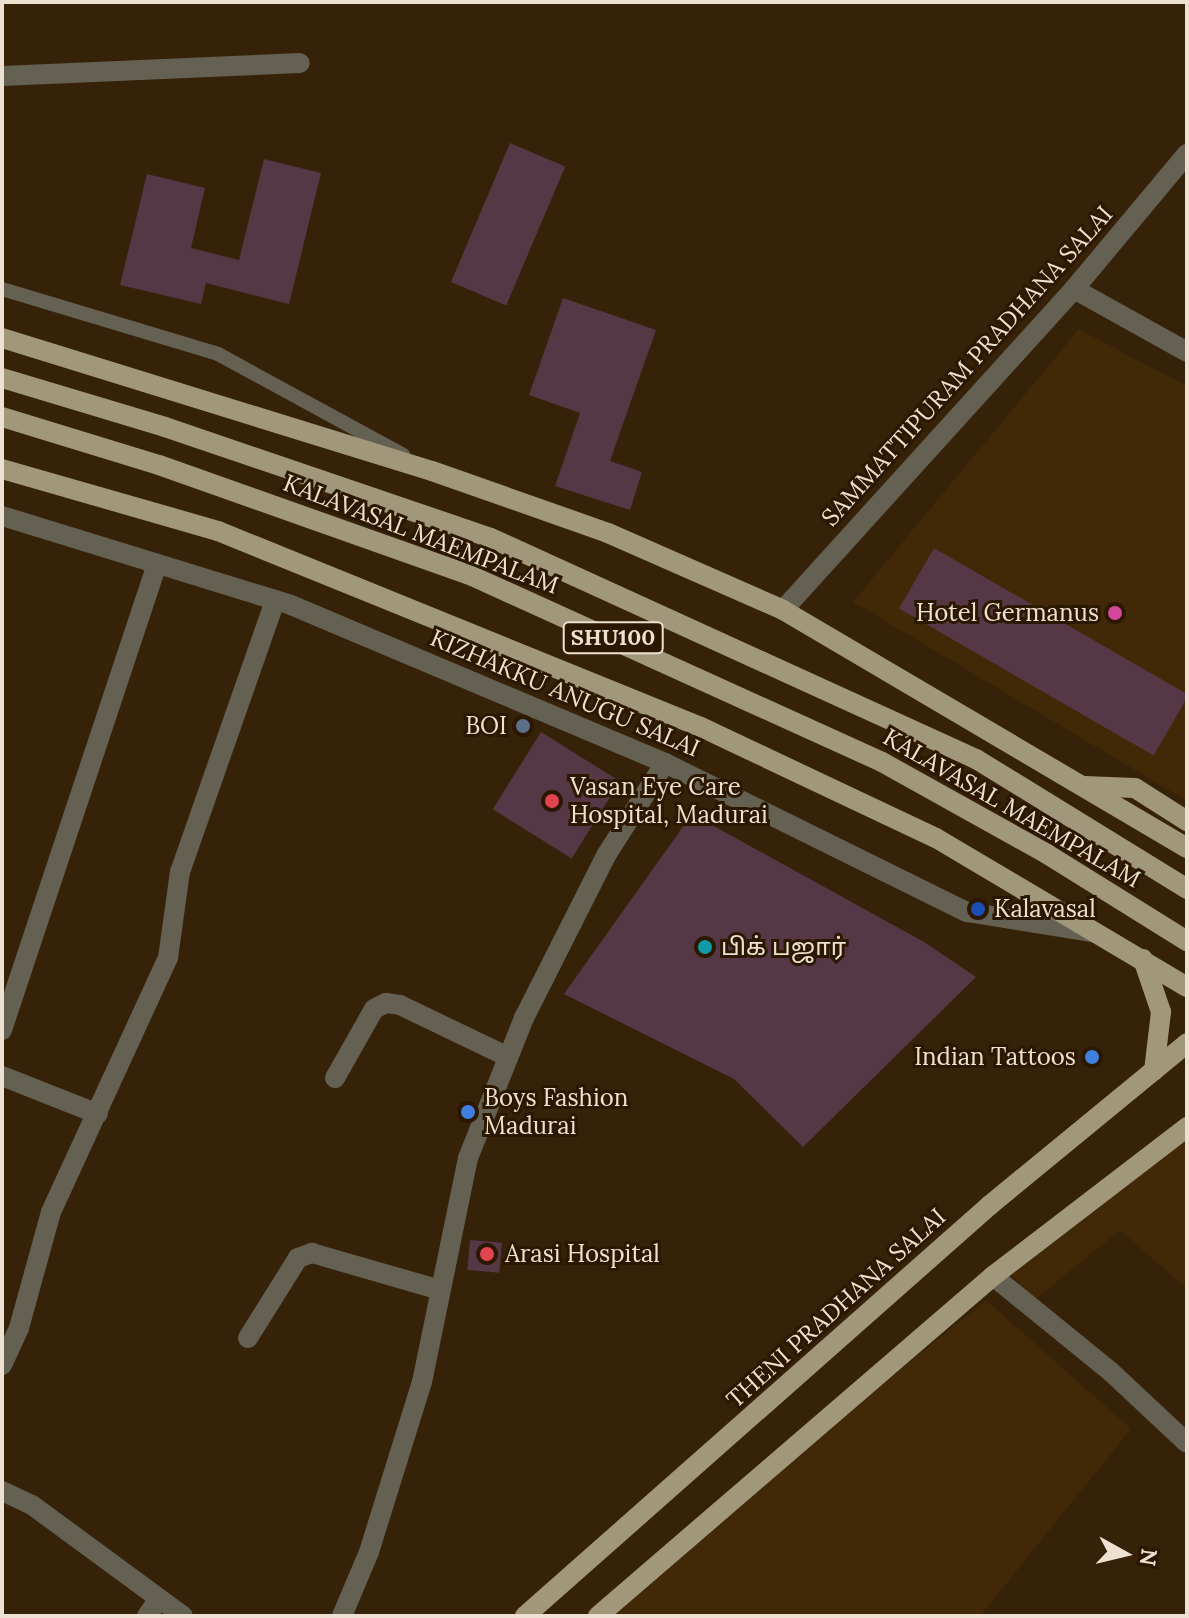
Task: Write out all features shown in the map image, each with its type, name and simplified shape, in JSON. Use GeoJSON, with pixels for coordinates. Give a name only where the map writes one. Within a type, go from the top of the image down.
{"type":"FeatureCollection","features":[{"type":"Feature","properties":{"kind":"main road"},"geometry":{"type":"LineString","coordinates":[[2,338],[432,471],[608,533],[783,610],[1187,848]]}},
{"type":"Feature","properties":{"kind":"main road","name":"KALAVASAL MAEMPALAM"},"geometry":{"type":"LineString","coordinates":[[2,378],[165,427],[491,538],[976,759],[1187,889]]}},
{"type":"Feature","properties":{"kind":"main road","name":"KALAVASAL MAEMPALAM"},"geometry":{"type":"LineString","coordinates":[[2,417],[159,465],[472,576],[882,762],[1047,854],[1187,941]]}},
{"type":"Feature","properties":{"kind":"main road"},"geometry":{"type":"LineString","coordinates":[[2,469],[218,531],[701,727],[936,838],[1187,987]]}},
{"type":"Feature","properties":{"kind":"main road"},"geometry":{"type":"LineString","coordinates":[[1080,786],[1135,788],[1187,821]]}},
{"type":"Feature","properties":{"kind":"main road"},"geometry":{"type":"LineString","coordinates":[[1143,959],[1161,1012],[1154,1071]]}},
{"type":"Feature","properties":{"kind":"main road","name":"THENI PRADHANA SALAI"},"geometry":{"type":"LineString","coordinates":[[525,1616],[990,1205],[1187,1043]]}},
{"type":"Feature","properties":{"kind":"main road"},"geometry":{"type":"LineString","coordinates":[[598,1616],[993,1276],[1187,1127]]}},
{"type":"Feature","properties":{"kind":"street"},"geometry":{"type":"LineString","coordinates":[[2,76],[300,63]]}},
{"type":"Feature","properties":{"kind":"street","name":"SAMMATTIPURAM PRADHANA SALAI"},"geometry":{"type":"LineString","coordinates":[[783,610],[1074,289],[1187,154]]}},
{"type":"Feature","properties":{"kind":"street"},"geometry":{"type":"LineString","coordinates":[[1074,289],[1187,352]]}},
{"type":"Feature","properties":{"kind":"street","name":"KIZHAKKU ANUGU SALAI"},"geometry":{"type":"LineString","coordinates":[[2,516],[275,600],[665,763],[967,912],[1099,933]]}},
{"type":"Feature","properties":{"kind":"street"},"geometry":{"type":"LineString","coordinates":[[2,1030],[157,564]]}},
{"type":"Feature","properties":{"kind":"street"},"geometry":{"type":"LineString","coordinates":[[2,1365],[19,1328],[51,1212],[168,958],[180,872],[275,600]]}},
{"type":"Feature","properties":{"kind":"street"},"geometry":{"type":"LineString","coordinates":[[342,1616],[369,1552],[422,1382],[468,1158],[508,1057],[607,854],[665,763]]}},
{"type":"Feature","properties":{"kind":"street"},"geometry":{"type":"LineString","coordinates":[[335,1078],[374,1009],[386,1003],[400,1005],[508,1057]]}},
{"type":"Feature","properties":{"kind":"street"},"geometry":{"type":"LineString","coordinates":[[2,1076],[98,1114]]}},
{"type":"Feature","properties":{"kind":"street"},"geometry":{"type":"LineString","coordinates":[[248,1338],[298,1258],[312,1253],[440,1290]]}},
{"type":"Feature","properties":{"kind":"street"},"geometry":{"type":"LineString","coordinates":[[993,1276],[1110,1371],[1187,1443]]}},
{"type":"Feature","properties":{"kind":"street"},"geometry":{"type":"LineString","coordinates":[[4,1495],[32,1505],[153,1607],[183,1616]]}},
{"type":"Feature","properties":{"kind":"lane"},"geometry":{"type":"LineString","coordinates":[[2,289],[218,354],[432,471]]}},
{"type":"Feature","properties":{"kind":"shaded area"},"geometry":{"type":"Polygon","coordinates":[[[1079,329],[1187,386],[1187,801],[853,602],[1079,329]]]}},
{"type":"Feature","properties":{"kind":"shaded area"},"geometry":{"type":"Polygon","coordinates":[[[1187,1141],[1187,1289],[1120,1230],[1036,1299],[1005,1269],[1187,1141]]]}},
{"type":"Feature","properties":{"kind":"shaded area"},"geometry":{"type":"Polygon","coordinates":[[[986,1300],[1131,1429],[980,1616],[612,1616],[733,1506],[986,1300]]]}},
{"type":"Feature","properties":{"kind":"building"},"geometry":{"type":"Polygon","coordinates":[[[510,143],[565,166],[506,305],[451,282],[510,143]]]}},
{"type":"Feature","properties":{"kind":"building"},"geometry":{"type":"Polygon","coordinates":[[[264,159],[321,173],[289,304],[206,283],[201,304],[120,285],[147,174],[205,188],[191,248],[239,260],[264,159]]]}},
{"type":"Feature","properties":{"kind":"building"},"geometry":{"type":"Polygon","coordinates":[[[563,298],[656,330],[610,461],[642,472],[630,510],[555,486],[580,413],[529,395],[563,298]]]}},
{"type":"Feature","properties":{"kind":"building"},"geometry":{"type":"Polygon","coordinates":[[[934,548],[1187,694],[1154,756],[899,609],[934,548]]]}},
{"type":"Feature","properties":{"kind":"building"},"geometry":{"type":"Polygon","coordinates":[[[541,732],[620,781],[572,858],[493,809],[541,732]]]}},
{"type":"Feature","properties":{"kind":"building"},"geometry":{"type":"Polygon","coordinates":[[[692,814],[924,942],[976,977],[803,1147],[734,1079],[564,994],[692,814]]]}},
{"type":"Feature","properties":{"kind":"building"},"geometry":{"type":"Polygon","coordinates":[[[470,1240],[502,1243],[499,1273],[467,1270],[470,1240]]]}},
{"type":"Feature","properties":{"kind":"place","name":"Hotel Germanus"},"geometry":{"type":"Point","coordinates":[1115,613]}},
{"type":"Feature","properties":{"kind":"place","name":"BOI"},"geometry":{"type":"Point","coordinates":[523,726]}},
{"type":"Feature","properties":{"kind":"place","name":"Vasan Eye Care Hospital, Madurai"},"geometry":{"type":"Point","coordinates":[552,801]}},
{"type":"Feature","properties":{"kind":"place","name":"Kalavasal"},"geometry":{"type":"Point","coordinates":[978,909]}},
{"type":"Feature","properties":{"kind":"place","name":"பிக் பஜார்"},"geometry":{"type":"Point","coordinates":[705,947]}},
{"type":"Feature","properties":{"kind":"place","name":"Indian Tattoos"},"geometry":{"type":"Point","coordinates":[1092,1057]}},
{"type":"Feature","properties":{"kind":"place","name":"Boys Fashion Madurai"},"geometry":{"type":"Point","coordinates":[468,1112]}},
{"type":"Feature","properties":{"kind":"place","name":"Arasi Hospital"},"geometry":{"type":"Point","coordinates":[487,1254]}}]}
